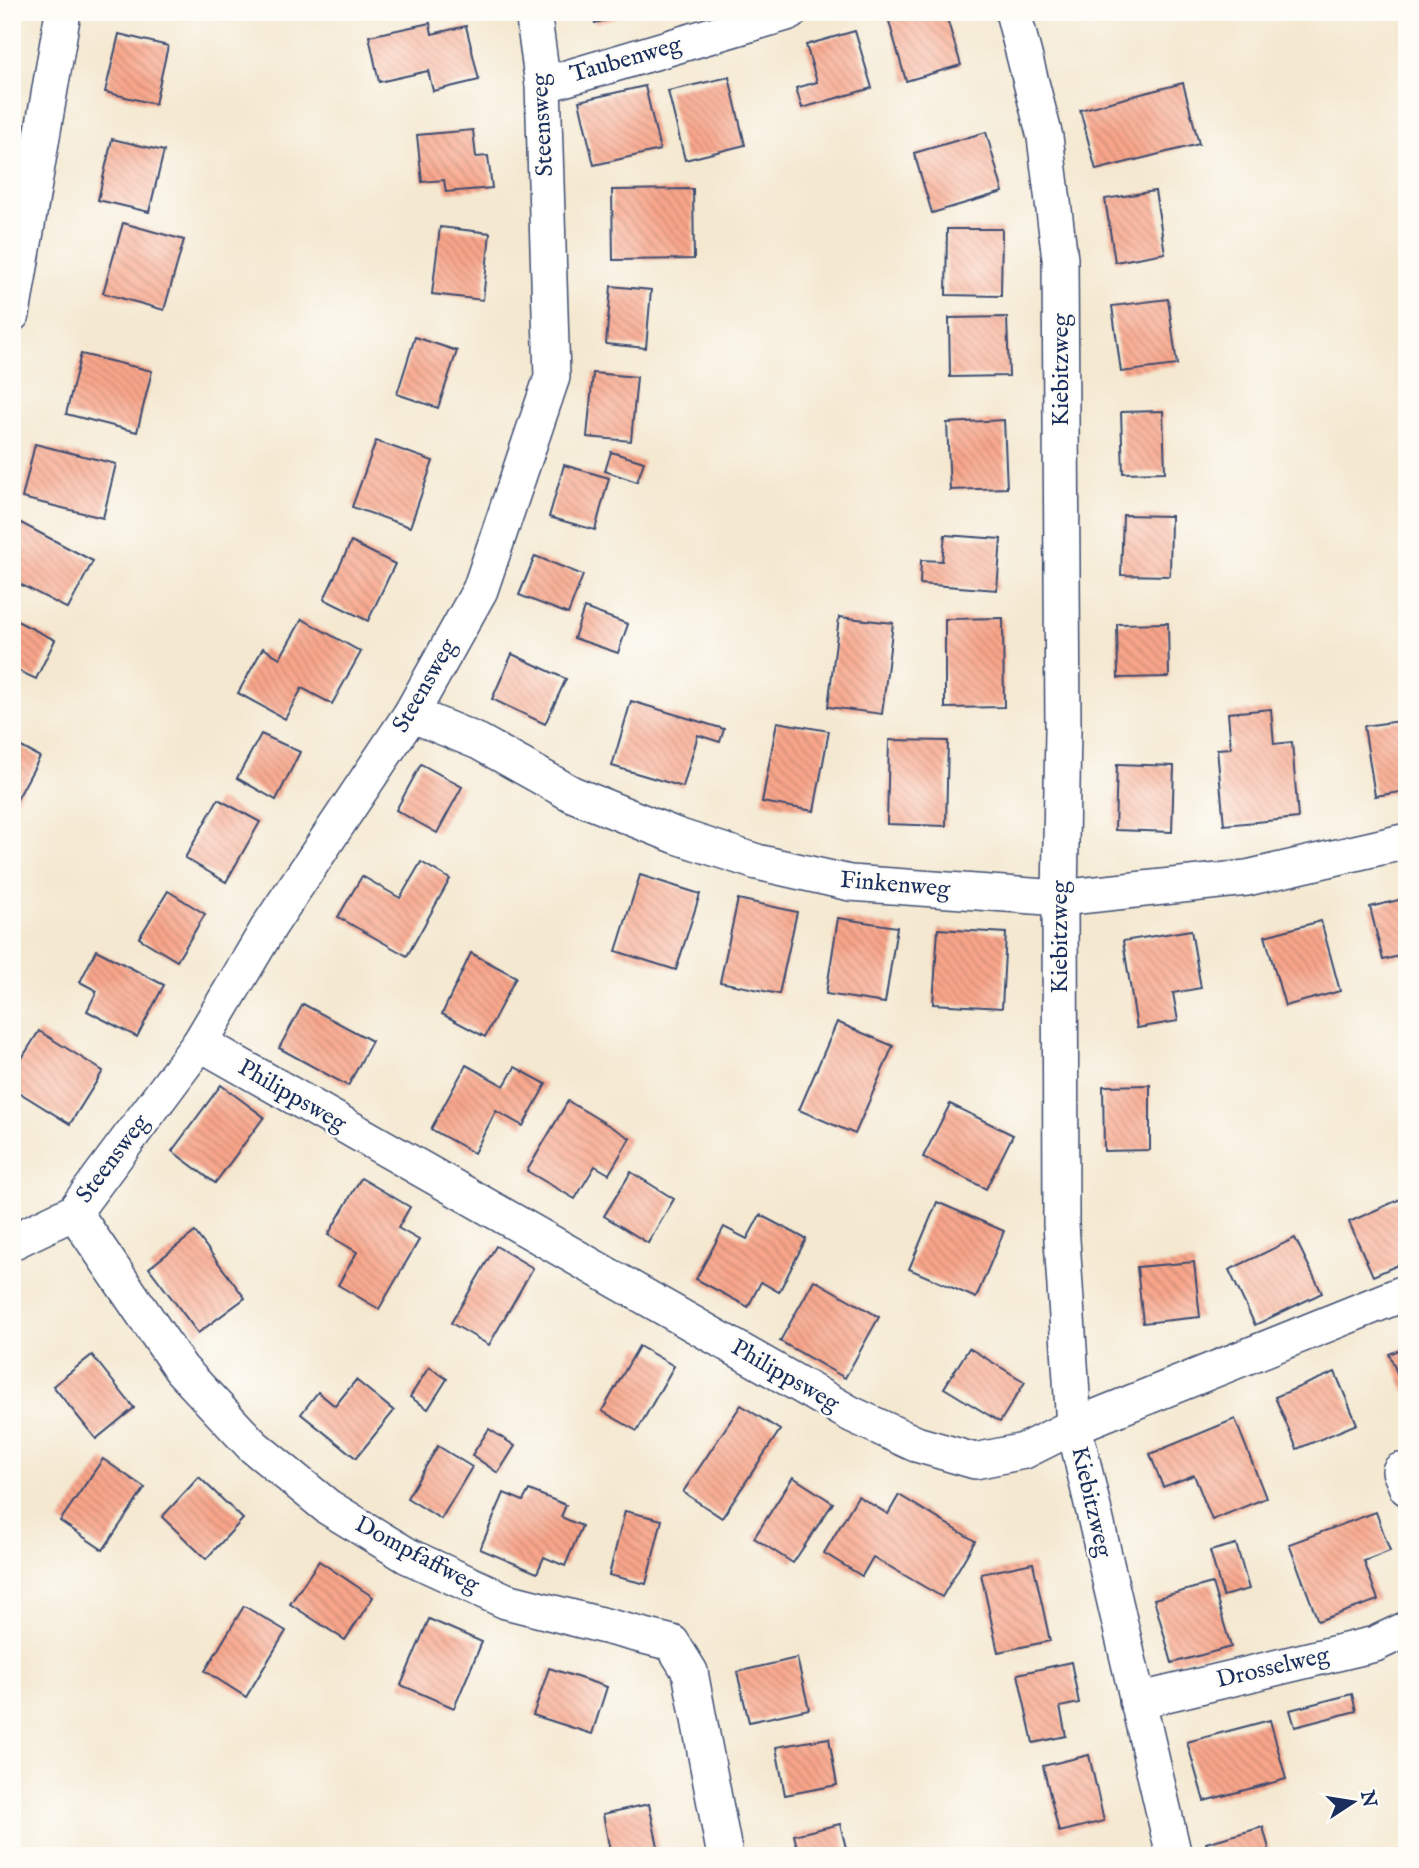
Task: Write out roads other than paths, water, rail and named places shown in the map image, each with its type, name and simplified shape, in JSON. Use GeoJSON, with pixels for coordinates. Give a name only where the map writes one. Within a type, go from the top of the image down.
{"type":"FeatureCollection","features":[{"type":"Feature","properties":{"kind":"street"},"geometry":{"type":"LineString","coordinates":[[12,314],[63,12]]}},
{"type":"Feature","properties":{"kind":"street","name":"Steensweg"},"geometry":{"type":"LineString","coordinates":[[12,1242],[74,1212],[200,1043],[270,925],[411,714],[480,590],[552,377],[543,85],[533,12]]}},
{"type":"Feature","properties":{"kind":"street","name":"Taubenweg"},"geometry":{"type":"LineString","coordinates":[[543,85],[790,12]]}},
{"type":"Feature","properties":{"kind":"street","name":"Kiebitzweg"},"geometry":{"type":"LineString","coordinates":[[1013,12],[1045,137],[1060,259],[1063,730],[1060,898],[1061,1224],[1074,1426],[1174,1856]]}},
{"type":"Feature","properties":{"kind":"street","name":"Finkenweg"},"geometry":{"type":"LineString","coordinates":[[411,714],[480,742],[572,794],[677,836],[757,863],[850,883],[1060,898],[1247,878],[1407,841]]}},
{"type":"Feature","properties":{"kind":"street","name":"Philippsweg"},"geometry":{"type":"LineString","coordinates":[[200,1043],[851,1414],[916,1444],[975,1461],[1024,1451],[1074,1426],[1407,1292]]}},
{"type":"Feature","properties":{"kind":"street","name":"Dompfaffweg"},"geometry":{"type":"LineString","coordinates":[[74,1212],[181,1369],[253,1446],[328,1507],[408,1556],[506,1601],[672,1643],[690,1672],[725,1856]]}},
{"type":"Feature","properties":{"kind":"street","name":"Drosselweg"},"geometry":{"type":"LineString","coordinates":[[1137,1701],[1375,1644],[1407,1629]]}}]}
